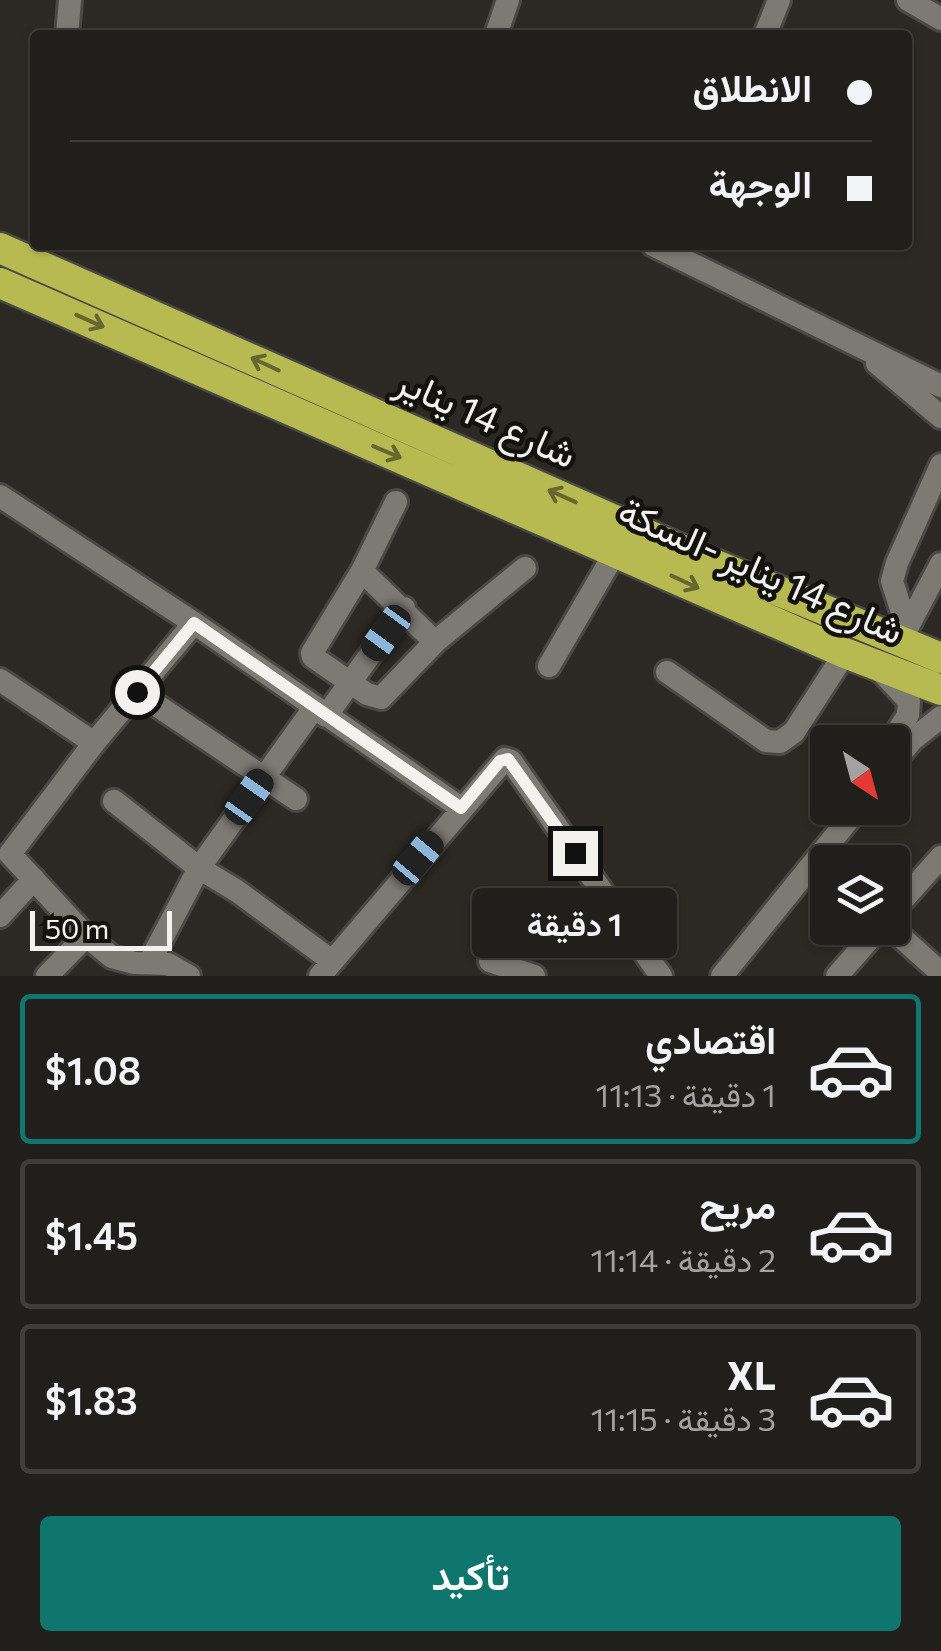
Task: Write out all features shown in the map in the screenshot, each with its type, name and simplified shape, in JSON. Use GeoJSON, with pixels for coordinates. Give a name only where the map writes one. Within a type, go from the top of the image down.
{"type":"FeatureCollection","features":[{"type":"Feature","properties":{"kind":"highway","name":"شارع 14 يناير"},"geometry":{"type":"LineString","coordinates":[[0,248],[716,565],[904,636],[941,658]]}},
{"type":"Feature","properties":{"kind":"highway","name":"شارع 14 يناير -السكة"},"geometry":{"type":"LineString","coordinates":[[0,283],[844,654],[941,690]]}},
{"type":"Feature","properties":{"kind":"street"},"geometry":{"type":"LineString","coordinates":[[68,30],[70,0]]}},
{"type":"Feature","properties":{"kind":"street"},"geometry":{"type":"LineString","coordinates":[[498,30],[508,0]]}},
{"type":"Feature","properties":{"kind":"street"},"geometry":{"type":"LineString","coordinates":[[767,30],[778,0]]}},
{"type":"Feature","properties":{"kind":"street"},"geometry":{"type":"LineString","coordinates":[[908,0],[941,19]]}},
{"type":"Feature","properties":{"kind":"street"},"geometry":{"type":"LineString","coordinates":[[663,250],[941,386]]}},
{"type":"Feature","properties":{"kind":"street"},"geometry":{"type":"LineString","coordinates":[[860,347],[941,417]]}},
{"type":"Feature","properties":{"kind":"street"},"geometry":{"type":"LineString","coordinates":[[904,636],[892,581],[941,465]]}},
{"type":"Feature","properties":{"kind":"street"},"geometry":{"type":"LineString","coordinates":[[0,496],[194,623],[461,808]]}},
{"type":"Feature","properties":{"kind":"street"},"geometry":{"type":"LineString","coordinates":[[396,502],[362,571],[312,653],[316,662],[349,683],[381,698],[435,642],[525,568]]}},
{"type":"Feature","properties":{"kind":"street"},"geometry":{"type":"LineString","coordinates":[[549,666],[616,551]]}},
{"type":"Feature","properties":{"kind":"street"},"geometry":{"type":"LineString","coordinates":[[904,636],[941,564]]}},
{"type":"Feature","properties":{"kind":"street"},"geometry":{"type":"LineString","coordinates":[[362,571],[435,642]]}},
{"type":"Feature","properties":{"kind":"street"},"geometry":{"type":"LineString","coordinates":[[151,968],[200,868],[264,776],[349,683],[404,608]]}},
{"type":"Feature","properties":{"kind":"street"},"geometry":{"type":"LineString","coordinates":[[189,976],[177,967],[151,968],[121,961],[86,936],[12,858],[11,852],[194,623]]}},
{"type":"Feature","properties":{"kind":"street"},"geometry":{"type":"LineString","coordinates":[[667,672],[773,743],[785,741],[794,732],[844,654]]}},
{"type":"Feature","properties":{"kind":"street"},"geometry":{"type":"LineString","coordinates":[[875,665],[910,701],[902,725]]}},
{"type":"Feature","properties":{"kind":"street"},"geometry":{"type":"LineString","coordinates":[[0,680],[94,744]]}},
{"type":"Feature","properties":{"kind":"street"},"geometry":{"type":"LineString","coordinates":[[137,692],[296,799]]}},
{"type":"Feature","properties":{"kind":"street"},"geometry":{"type":"LineString","coordinates":[[910,742],[941,717]]}},
{"type":"Feature","properties":{"kind":"street"},"geometry":{"type":"LineString","coordinates":[[114,801],[200,868],[237,890],[326,968],[505,758],[511,761],[661,976]]}},
{"type":"Feature","properties":{"kind":"street"},"geometry":{"type":"LineString","coordinates":[[832,836],[839,825]]}},
{"type":"Feature","properties":{"kind":"street"},"geometry":{"type":"LineString","coordinates":[[722,976],[842,825]]}},
{"type":"Feature","properties":{"kind":"street"},"geometry":{"type":"LineString","coordinates":[[910,892],[941,857]]}},
{"type":"Feature","properties":{"kind":"street"},"geometry":{"type":"LineString","coordinates":[[0,916],[34,879]]}},
{"type":"Feature","properties":{"kind":"street"},"geometry":{"type":"LineString","coordinates":[[47,976],[86,936]]}},
{"type":"Feature","properties":{"kind":"street"},"geometry":{"type":"LineString","coordinates":[[842,974],[865,945]]}},
{"type":"Feature","properties":{"kind":"street"},"geometry":{"type":"LineString","coordinates":[[910,945],[941,973]]}},
{"type":"Feature","properties":{"kind":"street"},"geometry":{"type":"LineString","coordinates":[[490,961],[534,976]]}},
{"type":"Feature","properties":{"kind":"route"},"geometry":{"type":"LineString","coordinates":[[137,692],[194,623],[461,808],[500,761],[508,759],[575,853]]}}]}
